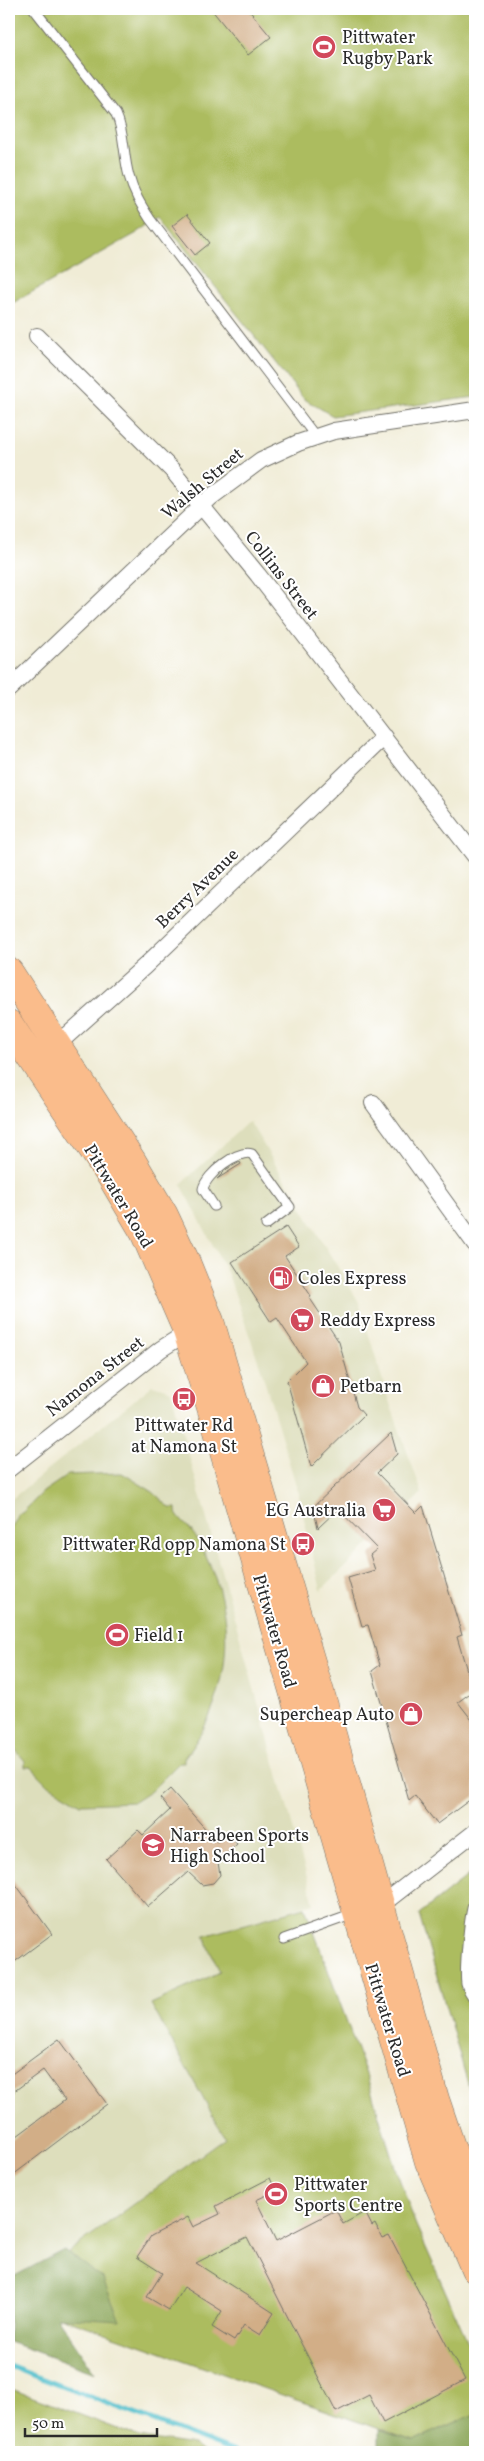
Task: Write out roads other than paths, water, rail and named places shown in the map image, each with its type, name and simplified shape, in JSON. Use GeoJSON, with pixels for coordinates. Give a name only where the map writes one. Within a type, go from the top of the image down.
{"type":"FeatureCollection","features":[{"type":"Feature","properties":{"kind":"highway","name":"Pittwater Road"},"geometry":{"type":"LineString","coordinates":[[9,972],[132,1161],[164,1215],[186,1262],[199,1326],[213,1414],[368,1910],[475,2216]]}},
{"type":"Feature","properties":{"kind":"highway","name":"Pittwater Road"},"geometry":{"type":"LineString","coordinates":[[9,1024],[112,1178],[199,1326]]}},
{"type":"Feature","properties":{"kind":"highway","name":"Pittwater Road"},"geometry":{"type":"LineString","coordinates":[[368,1910],[429,2162],[475,2269]]}},
{"type":"Feature","properties":{"kind":"street","name":"Collins Street"},"geometry":{"type":"LineString","coordinates":[[37,336],[172,470],[202,505],[475,856]]}},
{"type":"Feature","properties":{"kind":"street","name":"Walsh Street"},"geometry":{"type":"LineString","coordinates":[[9,690],[202,505],[225,485],[261,460],[316,437],[381,423],[475,410]]}},
{"type":"Feature","properties":{"kind":"street","name":"Berry Avenue"},"geometry":{"type":"LineString","coordinates":[[35,1063],[58,1046],[145,966],[384,738]]}},
{"type":"Feature","properties":{"kind":"street"},"geometry":{"type":"LineString","coordinates":[[372,1103],[475,1244]]}},
{"type":"Feature","properties":{"kind":"street","name":"Namona Street"},"geometry":{"type":"LineString","coordinates":[[9,1469],[161,1349],[199,1326]]}},
{"type":"Feature","properties":{"kind":"street"},"geometry":{"type":"LineString","coordinates":[[368,1910],[475,1832]]}},
{"type":"Feature","properties":{"kind":"lane"},"geometry":{"type":"LineString","coordinates":[[34,9],[116,114],[122,131],[126,161],[133,190],[150,219],[316,437]]}},
{"type":"Feature","properties":{"kind":"lane"},"geometry":{"type":"LineString","coordinates":[[214,1206],[203,1188],[208,1178],[241,1153],[252,1154],[290,1207],[266,1225]]}},
{"type":"Feature","properties":{"kind":"lane"},"geometry":{"type":"LineString","coordinates":[[475,1899],[471,1905],[466,1982],[469,1993],[475,2000]]}},
{"type":"Feature","properties":{"kind":"lane"},"geometry":{"type":"LineString","coordinates":[[284,1939],[368,1910]]}},
{"type":"Feature","properties":{"kind":"waterway"},"geometry":{"type":"LineString","coordinates":[[9,2366],[235,2452]]}},
{"type":"Feature","properties":{"kind":"place","name":"Pittwater Rugby Park"},"geometry":{"type":"Point","coordinates":[324,47]}},
{"type":"Feature","properties":{"kind":"place","name":"Coles Express"},"geometry":{"type":"Point","coordinates":[281,1278]}},
{"type":"Feature","properties":{"kind":"place","name":"Reddy Express"},"geometry":{"type":"Point","coordinates":[302,1320]}},
{"type":"Feature","properties":{"kind":"place","name":"Petbarn"},"geometry":{"type":"Point","coordinates":[323,1386]}},
{"type":"Feature","properties":{"kind":"place","name":"Pittwater Rd at Namona St"},"geometry":{"type":"Point","coordinates":[184,1399]}},
{"type":"Feature","properties":{"kind":"place","name":"EG Australia"},"geometry":{"type":"Point","coordinates":[384,1510]}},
{"type":"Feature","properties":{"kind":"place","name":"Pittwater Rd opp Namona St"},"geometry":{"type":"Point","coordinates":[303,1544]}},
{"type":"Feature","properties":{"kind":"place","name":"Field 1"},"geometry":{"type":"Point","coordinates":[117,1635]}},
{"type":"Feature","properties":{"kind":"place","name":"Supercheap Auto"},"geometry":{"type":"Point","coordinates":[411,1714]}},
{"type":"Feature","properties":{"kind":"place","name":"Narrabeen Sports High School"},"geometry":{"type":"Point","coordinates":[153,1845]}},
{"type":"Feature","properties":{"kind":"place","name":"Pittwater Sports Centre"},"geometry":{"type":"Point","coordinates":[276,2194]}}]}
